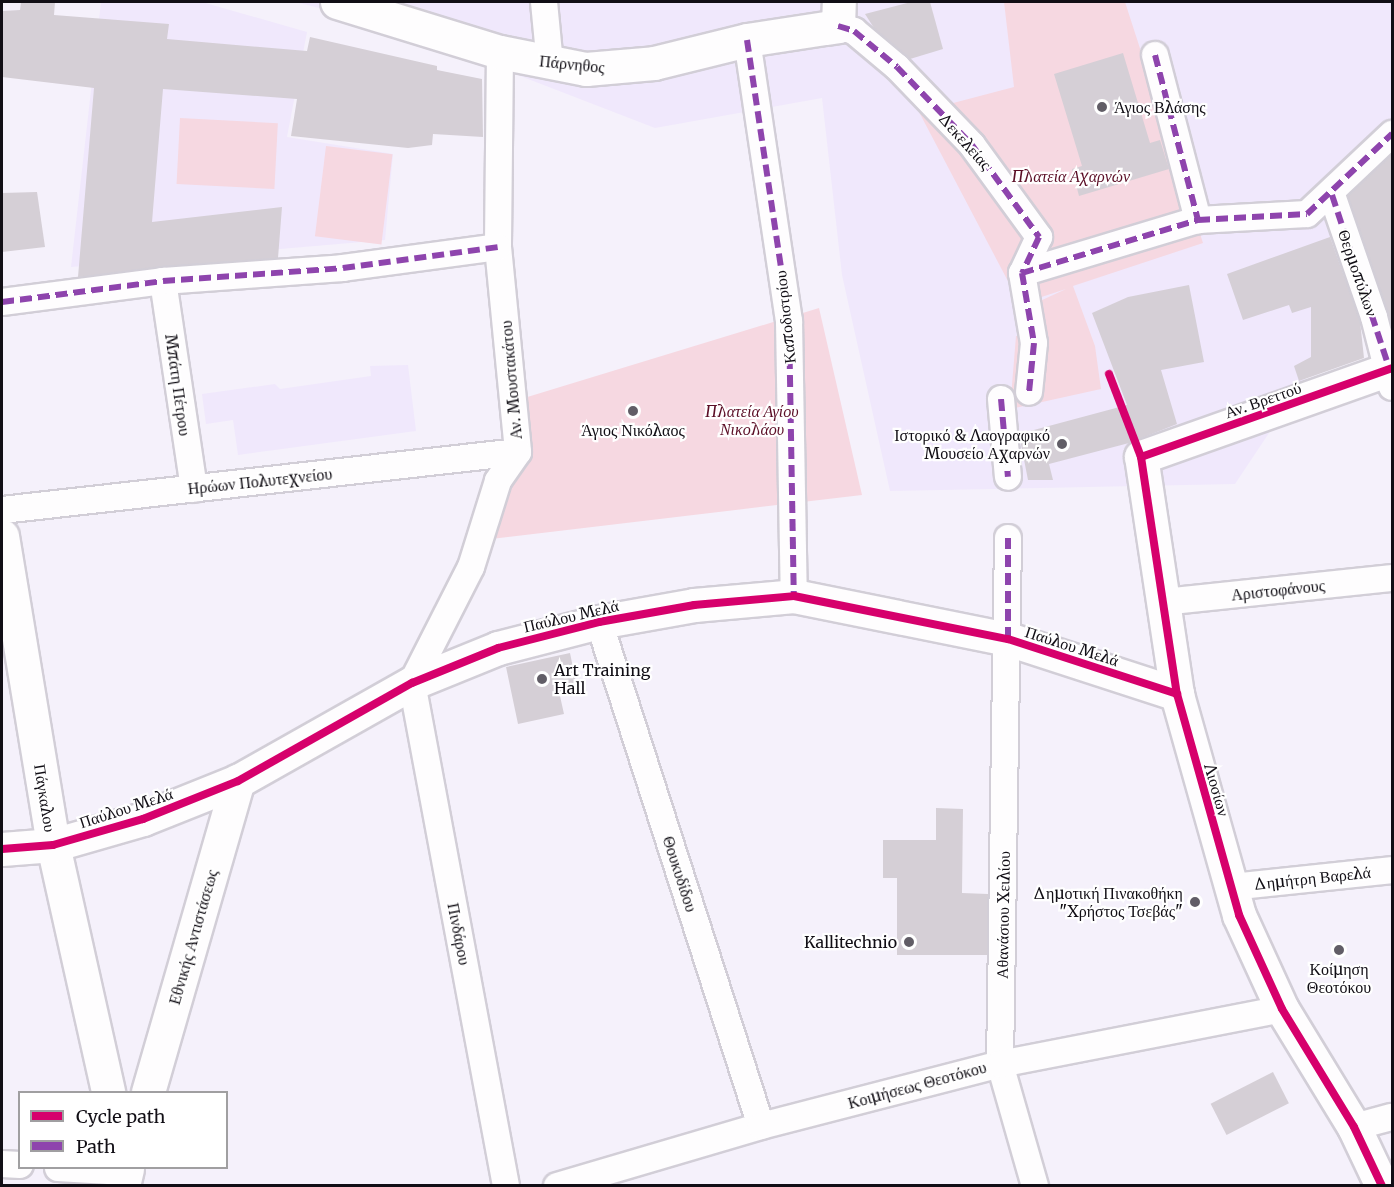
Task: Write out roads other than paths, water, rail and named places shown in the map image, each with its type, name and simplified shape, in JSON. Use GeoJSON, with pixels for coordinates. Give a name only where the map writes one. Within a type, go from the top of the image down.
{"type":"FeatureCollection","features":[{"type":"Feature","properties":{"kind":"street","name":"Πάρνηθος"},"geometry":{"type":"LineString","coordinates":[[337,2],[500,52],[550,64],[620,68],[830,20]]}},
{"type":"Feature","properties":{"kind":"street"},"geometry":{"type":"LineString","coordinates":[[544,2],[550,64]]}},
{"type":"Feature","properties":{"kind":"street","name":"Δεκελείας"},"geometry":{"type":"LineString","coordinates":[[830,20],[854,31],[897,68],[972,145],[1005,188],[1039,237],[1022,273]]}},
{"type":"Feature","properties":{"kind":"street","name":"Καποδιστρίου"},"geometry":{"type":"LineString","coordinates":[[747,40],[789,321],[794,596]]}},
{"type":"Feature","properties":{"kind":"street","name":"Αν. Μουστακάτου"},"geometry":{"type":"LineString","coordinates":[[412,683],[471,567],[498,481],[518,452],[498,247],[500,52]]}},
{"type":"Feature","properties":{"kind":"street"},"geometry":{"type":"LineString","coordinates":[[1155,55],[1198,220]]}},
{"type":"Feature","properties":{"kind":"street"},"geometry":{"type":"LineString","coordinates":[[1029,392],[1034,343],[1022,273],[1198,220],[1307,214],[1332,195],[1392,134]]}},
{"type":"Feature","properties":{"kind":"street","name":"Θερμοπύλων"},"geometry":{"type":"LineString","coordinates":[[1332,195],[1391,375]]}},
{"type":"Feature","properties":{"kind":"street"},"geometry":{"type":"LineString","coordinates":[[2,302],[163,281],[343,268],[498,247]]}},
{"type":"Feature","properties":{"kind":"street","name":"Μπάτη Πέτρου"},"geometry":{"type":"LineString","coordinates":[[163,281],[194,489]]}},
{"type":"Feature","properties":{"kind":"street","name":"Αν. Βρεττού"},"geometry":{"type":"LineString","coordinates":[[1142,457],[1391,375]]}},
{"type":"Feature","properties":{"kind":"street"},"geometry":{"type":"LineString","coordinates":[[1001,399],[1008,477]]}},
{"type":"Feature","properties":{"kind":"street","name":"Ηρώων Πολυτεχνείου"},"geometry":{"type":"LineString","coordinates":[[2,510],[518,452]]}},
{"type":"Feature","properties":{"kind":"street","name":"Λιοσίων"},"geometry":{"type":"LineString","coordinates":[[1142,457],[1177,694],[1239,915],[1282,1009],[1354,1127],[1382,1185]]}},
{"type":"Feature","properties":{"kind":"street","name":"Πάγκαλου"},"geometry":{"type":"LineString","coordinates":[[2,536],[53,845],[108,1091]]}},
{"type":"Feature","properties":{"kind":"street","name":"Αθανάσιου Χειλίου"},"geometry":{"type":"LineString","coordinates":[[1008,538],[1000,1064],[1035,1185]]}},
{"type":"Feature","properties":{"kind":"street","name":"Αριστοφάνους"},"geometry":{"type":"LineString","coordinates":[[1163,603],[1392,578]]}},
{"type":"Feature","properties":{"kind":"street","name":"Παύλου Μελά"},"geometry":{"type":"LineString","coordinates":[[2,849],[53,845],[143,819],[238,781],[412,683],[498,648],[599,622],[694,605],[794,596],[1008,639],[1177,694]]}},
{"type":"Feature","properties":{"kind":"street","name":"Θουκυδίδου"},"geometry":{"type":"LineString","coordinates":[[599,622],[761,1126]]}},
{"type":"Feature","properties":{"kind":"street","name":"Πινδάρου"},"geometry":{"type":"LineString","coordinates":[[412,683],[506,1185]]}},
{"type":"Feature","properties":{"kind":"street","name":"Εθνικής Αντιστάσεως"},"geometry":{"type":"LineString","coordinates":[[148,1091],[238,781]]}},
{"type":"Feature","properties":{"kind":"street","name":"Δημήτρη Βαρελά"},"geometry":{"type":"LineString","coordinates":[[1231,887],[1392,870]]}},
{"type":"Feature","properties":{"kind":"street","name":"Κοιμήσεως Θεοτόκου"},"geometry":{"type":"LineString","coordinates":[[557,1185],[761,1126],[1000,1064],[1282,1009]]}},
{"type":"Feature","properties":{"kind":"street"},"geometry":{"type":"LineString","coordinates":[[1354,1127],[1392,1117]]}},
{"type":"Feature","properties":{"kind":"street"},"geometry":{"type":"LineString","coordinates":[[2,1164],[18,1165]]}},
{"type":"Feature","properties":{"kind":"street"},"geometry":{"type":"LineString","coordinates":[[80,1169],[125,1173]]}},
{"type":"Feature","properties":{"kind":"place","name":"Άγιος Βλάσης"},"geometry":{"type":"Point","coordinates":[1102,107]}},
{"type":"Feature","properties":{"kind":"place","name":"Άγιος Νικόλαος"},"geometry":{"type":"Point","coordinates":[633,411]}},
{"type":"Feature","properties":{"kind":"place","name":"Ιστορικό & Λαογραφικό Μουσείο Αχαρνών"},"geometry":{"type":"Point","coordinates":[1062,444]}},
{"type":"Feature","properties":{"kind":"place","name":"Art Training Hall"},"geometry":{"type":"Point","coordinates":[542,679]}},
{"type":"Feature","properties":{"kind":"place","name":"Δημοτική Πινακοθήκη \"Χρήστος Τσεβάς\""},"geometry":{"type":"Point","coordinates":[1195,902]}},
{"type":"Feature","properties":{"kind":"place","name":"Kallitechnio"},"geometry":{"type":"Point","coordinates":[909,942]}},
{"type":"Feature","properties":{"kind":"place","name":"Κοίμηση Θεοτόκου"},"geometry":{"type":"Point","coordinates":[1339,950]}},
{"type":"Feature","properties":{"kind":"park label","name":"Πλατεία Αχαρνών"},"geometry":{"type":"Point","coordinates":[1071,176]}},
{"type":"Feature","properties":{"kind":"park label","name":"Πλατεία Αγίου Νικολάου"},"geometry":{"type":"Point","coordinates":[752,420]}}]}
